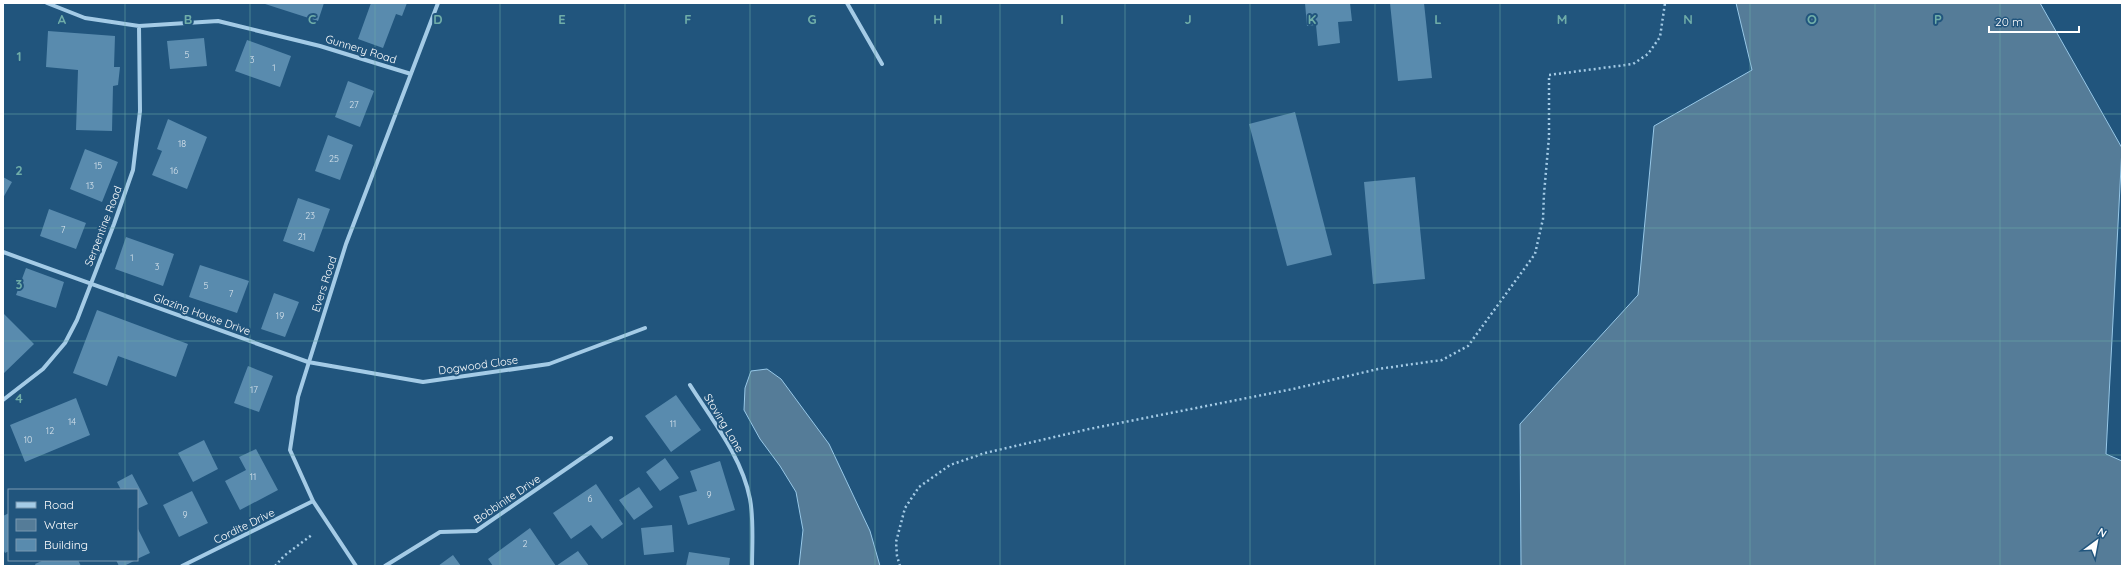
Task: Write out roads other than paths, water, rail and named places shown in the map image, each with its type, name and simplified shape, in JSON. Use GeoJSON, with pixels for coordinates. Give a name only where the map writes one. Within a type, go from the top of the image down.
{"type":"FeatureCollection","features":[{"type":"Feature","properties":{"kind":"street","name":"Gunnery Road"},"geometry":{"type":"LineString","coordinates":[[48,3],[85,18],[139,26],[218,21],[320,46],[411,74]]}},
{"type":"Feature","properties":{"kind":"street","name":"Evers Road"},"geometry":{"type":"LineString","coordinates":[[356,566],[313,501],[290,450],[298,398],[346,244],[438,3]]}},
{"type":"Feature","properties":{"kind":"street"},"geometry":{"type":"LineString","coordinates":[[847,3],[882,64]]}},
{"type":"Feature","properties":{"kind":"street","name":"Serpentine Road"},"geometry":{"type":"LineString","coordinates":[[3,400],[43,369],[65,343],[77,320],[133,170],[140,111],[139,26]]}},
{"type":"Feature","properties":{"kind":"street","name":"Glazing House Drive"},"geometry":{"type":"LineString","coordinates":[[3,252],[308,362]]}},
{"type":"Feature","properties":{"kind":"street","name":"Dogwood Close"},"geometry":{"type":"LineString","coordinates":[[308,362],[423,382],[549,364],[645,328]]}},
{"type":"Feature","properties":{"kind":"street","name":"Stoving Lane"},"geometry":{"type":"LineString","coordinates":[[690,385],[726,440],[739,468],[750,498],[752,566]]}},
{"type":"Feature","properties":{"kind":"street","name":"Bobbinite Drive"},"geometry":{"type":"LineString","coordinates":[[385,566],[440,532],[476,531],[611,438]]}},
{"type":"Feature","properties":{"kind":"street","name":"Cordite Drive"},"geometry":{"type":"LineString","coordinates":[[182,566],[313,501]]}},
{"type":"Feature","properties":{"kind":"water"},"geometry":{"type":"Polygon","coordinates":[[[1736,3],[2040,3],[2122,148],[2106,454],[2122,461],[2122,566],[1521,566],[1520,424],[1638,295],[1654,126],[1752,70],[1736,3]]]}},
{"type":"Feature","properties":{"kind":"water"},"geometry":{"type":"Polygon","coordinates":[[[767,369],[781,379],[829,444],[870,531],[880,566],[799,566],[803,530],[796,492],[780,466],[760,439],[744,410],[745,388],[751,371],[767,369]]]}}]}
